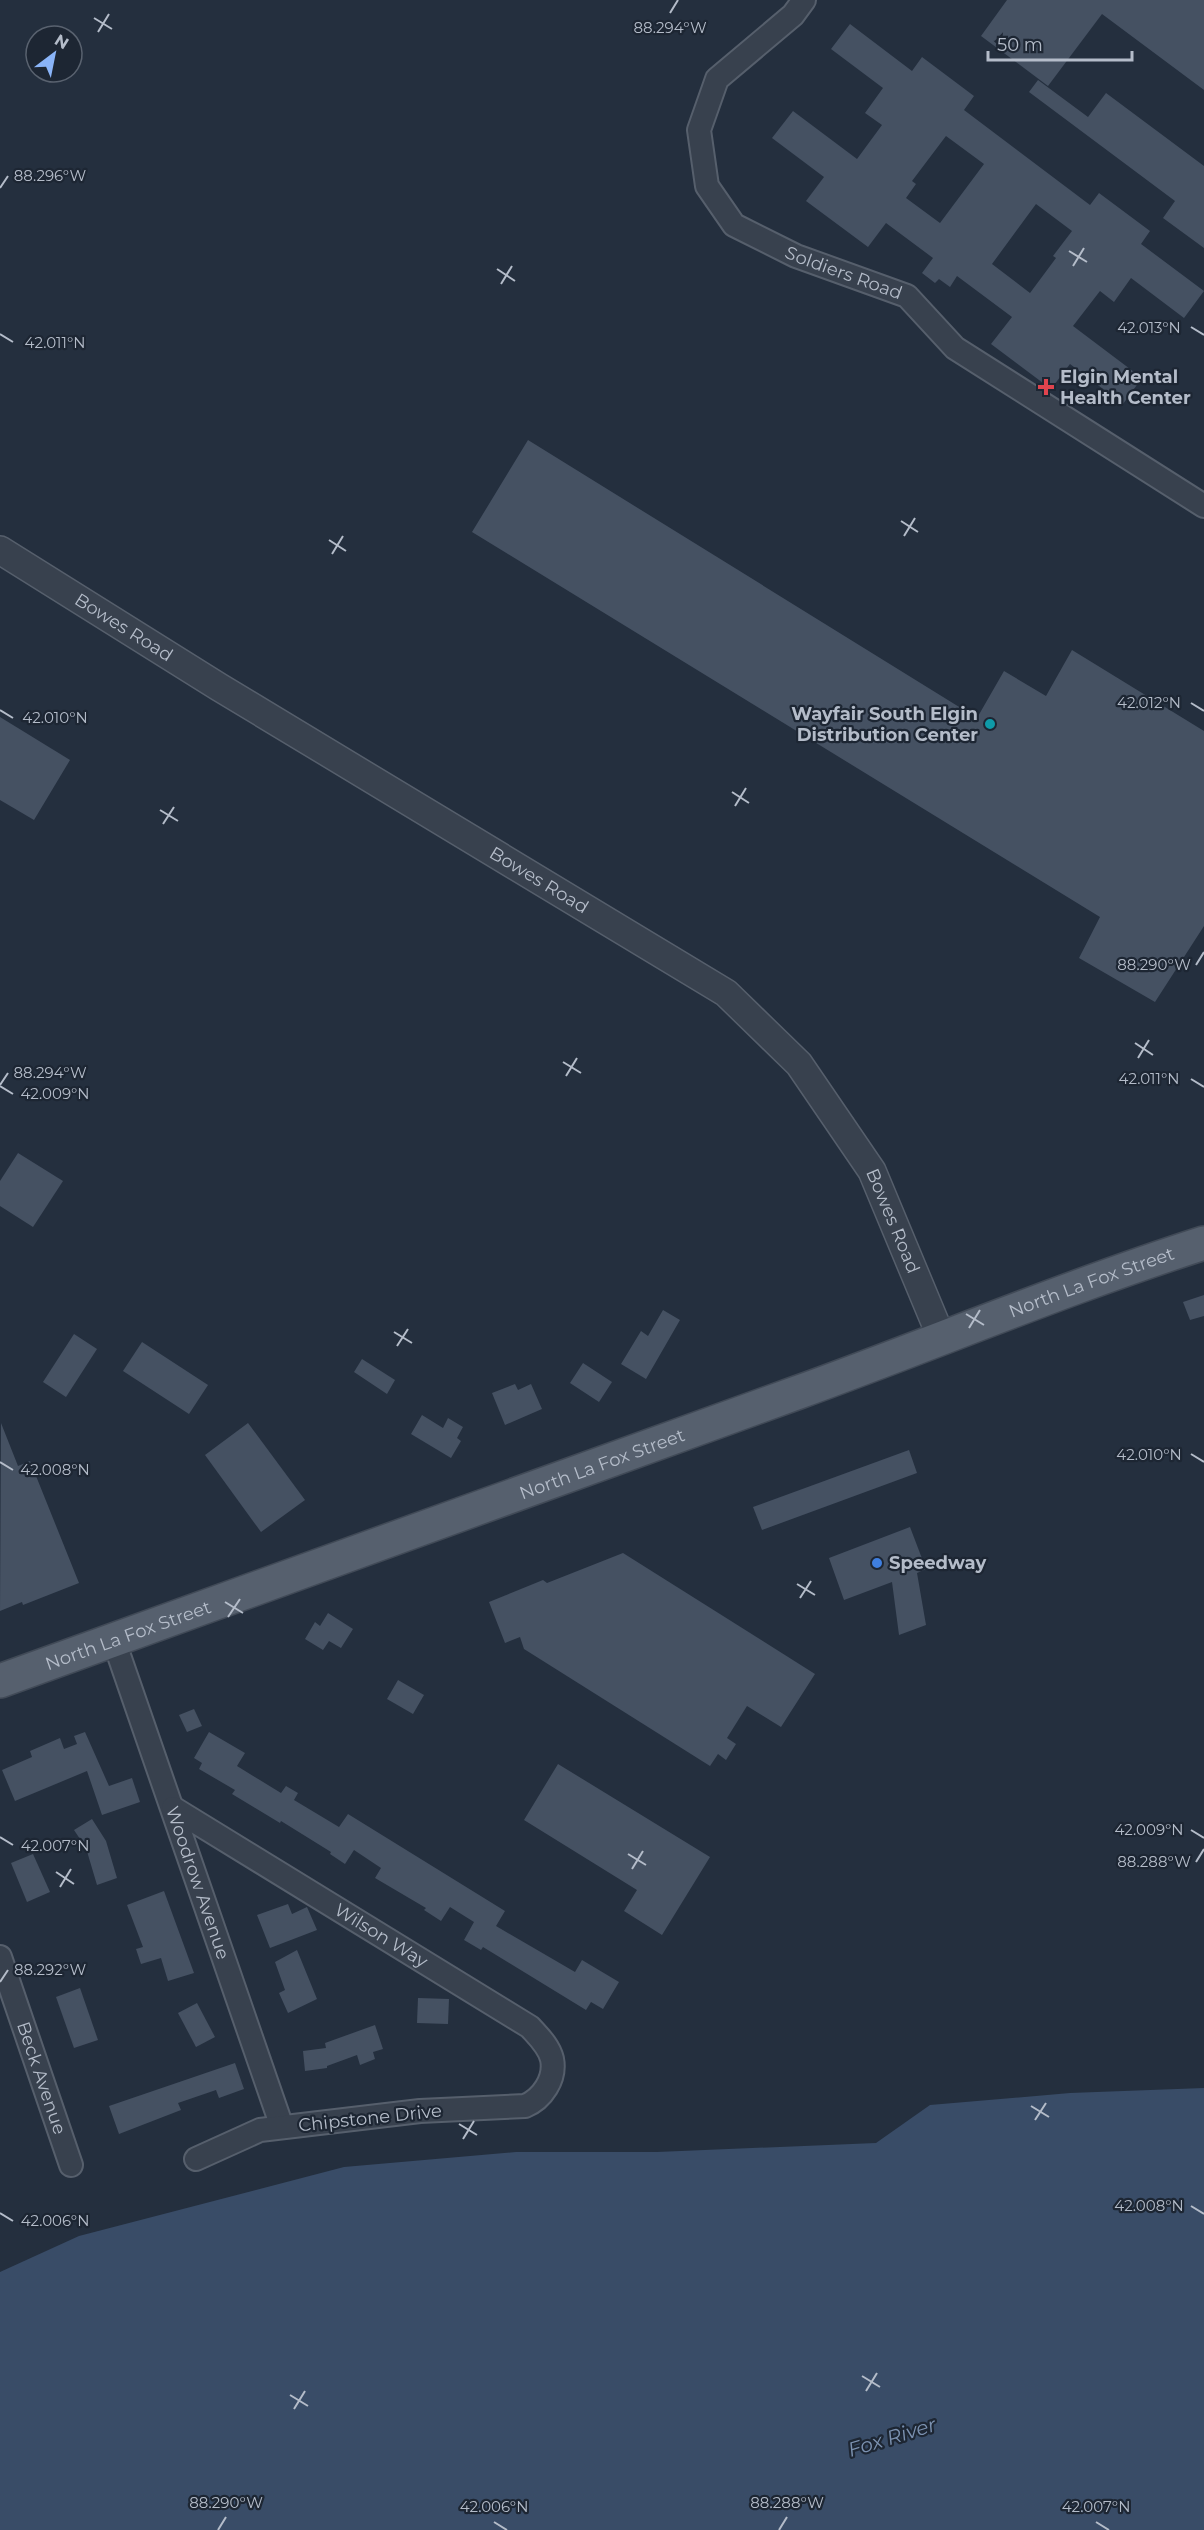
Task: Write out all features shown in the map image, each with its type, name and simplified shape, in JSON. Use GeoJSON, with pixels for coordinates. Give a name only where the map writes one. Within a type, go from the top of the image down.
{"type":"FeatureCollection","features":[{"type":"Feature","properties":{"kind":"main road","name":"North La Fox Street"},"geometry":{"type":"LineString","coordinates":[[0,1681],[339,1561],[942,1339],[1124,1269],[1204,1243]]}},
{"type":"Feature","properties":{"kind":"street","name":"Soldiers Road"},"geometry":{"type":"LineString","coordinates":[[804,0],[793,15],[717,80],[699,130],[707,186],[734,225],[796,256],[907,296],[954,348],[1204,506]]}},
{"type":"Feature","properties":{"kind":"street","name":"Bowes Road"},"geometry":{"type":"LineString","coordinates":[[0,550],[230,693],[726,993],[799,1064],[872,1171],[942,1339]]}},
{"type":"Feature","properties":{"kind":"street","name":"Woodrow Avenue"},"geometry":{"type":"LineString","coordinates":[[114,1641],[282,2127]]}},
{"type":"Feature","properties":{"kind":"street","name":"Wilson Way"},"geometry":{"type":"LineString","coordinates":[[173,1808],[530,2027],[544,2042],[552,2059],[551,2076],[545,2090]]}},
{"type":"Feature","properties":{"kind":"street","name":"Beck Avenue"},"geometry":{"type":"LineString","coordinates":[[0,1957],[71,2165]]}},
{"type":"Feature","properties":{"kind":"street","name":"Chipstone Drive"},"geometry":{"type":"LineString","coordinates":[[196,2159],[260,2130],[420,2111],[525,2106],[535,2102],[545,2090]]}},
{"type":"Feature","properties":{"kind":"water","name":"Fox River"},"geometry":{"type":"Polygon","coordinates":[[[1204,2088],[1204,2530],[0,2530],[0,2272],[79,2236],[344,2167],[516,2152],[657,2152],[876,2143],[930,2105],[1070,2093],[1204,2088]]]}},
{"type":"Feature","properties":{"kind":"building"},"geometry":{"type":"Polygon","coordinates":[[[1007,0],[1204,0],[1204,90],[1102,14],[1048,86],[981,36],[1007,0]]]}},
{"type":"Feature","properties":{"kind":"building"},"geometry":{"type":"Polygon","coordinates":[[[850,24],[912,71],[922,57],[974,96],[964,110],[1090,205],[1099,193],[1150,231],[1141,244],[1204,291],[1184,318],[1131,278],[1114,302],[1100,291],[1073,326],[1142,378],[1123,404],[1070,364],[1051,389],[991,344],[1012,317],[957,276],[950,287],[939,279],[935,283],[922,273],[933,258],[886,223],[868,247],[806,201],[824,177],[772,138],[793,111],[857,159],[882,125],[865,113],[883,88],[831,49],[850,24]],[[946,136],[912,181],[916,184],[906,198],[940,223],[984,164],[946,136]],[[1036,204],[992,264],[1030,293],[1056,258],[1053,256],[1072,231],[1036,204]]]}},
{"type":"Feature","properties":{"kind":"building"},"geometry":{"type":"Polygon","coordinates":[[[1038,80],[1088,117],[1106,93],[1204,166],[1204,248],[1163,218],[1175,201],[1029,92],[1038,80]]]}},
{"type":"Feature","properties":{"kind":"building","name":"Wayfair South Elgin Distribution Center"},"geometry":{"type":"Polygon","coordinates":[[[528,440],[977,718],[1004,671],[1046,696],[1072,650],[1204,731],[1204,926],[1155,1002],[1079,958],[1100,917],[472,532],[528,440]]]}},
{"type":"Feature","properties":{"kind":"building"},"geometry":{"type":"Polygon","coordinates":[[[0,717],[70,760],[34,820],[0,800],[0,717]]]}},
{"type":"Feature","properties":{"kind":"building"},"geometry":{"type":"Polygon","coordinates":[[[18,1153],[63,1181],[33,1227],[0,1206],[0,1181],[18,1153]]]}},
{"type":"Feature","properties":{"kind":"building"},"geometry":{"type":"Polygon","coordinates":[[[1204,1295],[1204,1316],[1190,1320],[1183,1302],[1204,1295]]]}},
{"type":"Feature","properties":{"kind":"building"},"geometry":{"type":"Polygon","coordinates":[[[663,1310],[680,1320],[646,1379],[621,1364],[641,1331],[648,1336],[663,1310]]]}},
{"type":"Feature","properties":{"kind":"building"},"geometry":{"type":"Polygon","coordinates":[[[74,1334],[97,1349],[66,1397],[43,1382],[74,1334]]]}},
{"type":"Feature","properties":{"kind":"building"},"geometry":{"type":"Polygon","coordinates":[[[142,1342],[208,1385],[189,1414],[123,1371],[142,1342]]]}},
{"type":"Feature","properties":{"kind":"building"},"geometry":{"type":"Polygon","coordinates":[[[362,1359],[395,1380],[387,1394],[354,1372],[362,1359]]]}},
{"type":"Feature","properties":{"kind":"building"},"geometry":{"type":"Polygon","coordinates":[[[583,1363],[612,1382],[599,1402],[570,1383],[583,1363]]]}},
{"type":"Feature","properties":{"kind":"building"},"geometry":{"type":"Polygon","coordinates":[[[515,1384],[518,1390],[531,1384],[542,1409],[505,1425],[492,1393],[515,1384]]]}},
{"type":"Feature","properties":{"kind":"building"},"geometry":{"type":"Polygon","coordinates":[[[422,1415],[443,1428],[448,1418],[463,1427],[457,1438],[461,1441],[451,1458],[411,1434],[422,1415]]]}},
{"type":"Feature","properties":{"kind":"building"},"geometry":{"type":"Polygon","coordinates":[[[1,1423],[18,1466],[30,1461],[79,1583],[23,1605],[22,1602],[0,1611],[1,1423]]]}},
{"type":"Feature","properties":{"kind":"building"},"geometry":{"type":"Polygon","coordinates":[[[248,1423],[305,1500],[261,1532],[205,1455],[248,1423]]]}},
{"type":"Feature","properties":{"kind":"building"},"geometry":{"type":"Polygon","coordinates":[[[909,1450],[917,1473],[762,1530],[753,1507],[909,1450]]]}},
{"type":"Feature","properties":{"kind":"building","name":"Speedway"},"geometry":{"type":"Polygon","coordinates":[[[910,1527],[926,1569],[917,1573],[926,1625],[899,1635],[892,1582],[844,1600],[829,1558],[910,1527]]]}},
{"type":"Feature","properties":{"kind":"building"},"geometry":{"type":"Polygon","coordinates":[[[623,1553],[815,1674],[781,1727],[747,1706],[727,1738],[736,1744],[726,1760],[718,1754],[710,1766],[524,1649],[520,1637],[505,1643],[489,1602],[543,1580],[547,1583],[623,1553]]]}},
{"type":"Feature","properties":{"kind":"building"},"geometry":{"type":"Polygon","coordinates":[[[328,1613],[353,1629],[341,1648],[329,1641],[323,1650],[305,1639],[315,1622],[320,1626],[328,1613]]]}},
{"type":"Feature","properties":{"kind":"building"},"geometry":{"type":"Polygon","coordinates":[[[398,1680],[424,1695],[413,1714],[387,1699],[398,1680]]]}},
{"type":"Feature","properties":{"kind":"building"},"geometry":{"type":"Polygon","coordinates":[[[194,1709],[202,1726],[187,1732],[179,1715],[194,1709]]]}},
{"type":"Feature","properties":{"kind":"building"},"geometry":{"type":"Polygon","coordinates":[[[85,1732],[109,1786],[132,1778],[140,1802],[102,1815],[87,1771],[15,1801],[2,1770],[32,1757],[30,1751],[60,1738],[64,1749],[77,1744],[74,1736],[85,1732]]]}},
{"type":"Feature","properties":{"kind":"building"},"geometry":{"type":"Polygon","coordinates":[[[209,1732],[245,1753],[237,1766],[281,1793],[286,1786],[298,1793],[294,1800],[339,1827],[348,1814],[505,1911],[496,1926],[575,1972],[582,1960],[619,1982],[603,2009],[591,2002],[586,2010],[483,1947],[481,1950],[464,1940],[474,1922],[450,1907],[441,1921],[424,1910],[426,1908],[375,1878],[381,1868],[354,1850],[345,1864],[330,1854],[331,1852],[281,1821],[280,1823],[232,1794],[235,1790],[199,1769],[202,1763],[194,1758],[209,1732]]]}},
{"type":"Feature","properties":{"kind":"building"},"geometry":{"type":"Polygon","coordinates":[[[558,1764],[710,1857],[662,1935],[624,1911],[637,1890],[524,1820],[558,1764]]]}},
{"type":"Feature","properties":{"kind":"building"},"geometry":{"type":"Polygon","coordinates":[[[92,1819],[106,1841],[117,1878],[97,1885],[86,1848],[74,1830],[92,1819]]]}},
{"type":"Feature","properties":{"kind":"building"},"geometry":{"type":"Polygon","coordinates":[[[33,1854],[50,1892],[27,1902],[11,1863],[33,1854]]]}},
{"type":"Feature","properties":{"kind":"building"},"geometry":{"type":"Polygon","coordinates":[[[164,1891],[194,1973],[168,1981],[161,1958],[141,1964],[136,1949],[143,1947],[127,1905],[164,1891]]]}},
{"type":"Feature","properties":{"kind":"building"},"geometry":{"type":"Polygon","coordinates":[[[288,1904],[292,1914],[307,1907],[317,1930],[270,1948],[257,1915],[288,1904]]]}},
{"type":"Feature","properties":{"kind":"building"},"geometry":{"type":"Polygon","coordinates":[[[297,1950],[317,1999],[288,2013],[279,1993],[285,1990],[275,1962],[297,1950]]]}},
{"type":"Feature","properties":{"kind":"building"},"geometry":{"type":"Polygon","coordinates":[[[80,1988],[98,2040],[74,2048],[56,1997],[80,1988]]]}},
{"type":"Feature","properties":{"kind":"building"},"geometry":{"type":"Polygon","coordinates":[[[418,1998],[449,1999],[448,2024],[417,2023],[418,1998]]]}},
{"type":"Feature","properties":{"kind":"building"},"geometry":{"type":"Polygon","coordinates":[[[197,2003],[215,2037],[196,2047],[178,2013],[197,2003]]]}},
{"type":"Feature","properties":{"kind":"building"},"geometry":{"type":"Polygon","coordinates":[[[375,2025],[383,2049],[373,2052],[375,2059],[360,2065],[357,2055],[327,2066],[327,2068],[305,2071],[303,2051],[326,2048],[325,2043],[375,2025]]]}},
{"type":"Feature","properties":{"kind":"building"},"geometry":{"type":"Polygon","coordinates":[[[235,2063],[244,2089],[219,2098],[216,2090],[178,2103],[181,2110],[119,2134],[109,2106],[235,2063]]]}},
{"type":"Feature","properties":{"kind":"place","name":"Elgin Mental Health Center"},"geometry":{"type":"Point","coordinates":[1046,387]}},
{"type":"Feature","properties":{"kind":"place","name":"Wayfair South Elgin Distribution Center"},"geometry":{"type":"Point","coordinates":[990,724]}},
{"type":"Feature","properties":{"kind":"place","name":"Speedway"},"geometry":{"type":"Point","coordinates":[877,1563]}}]}
